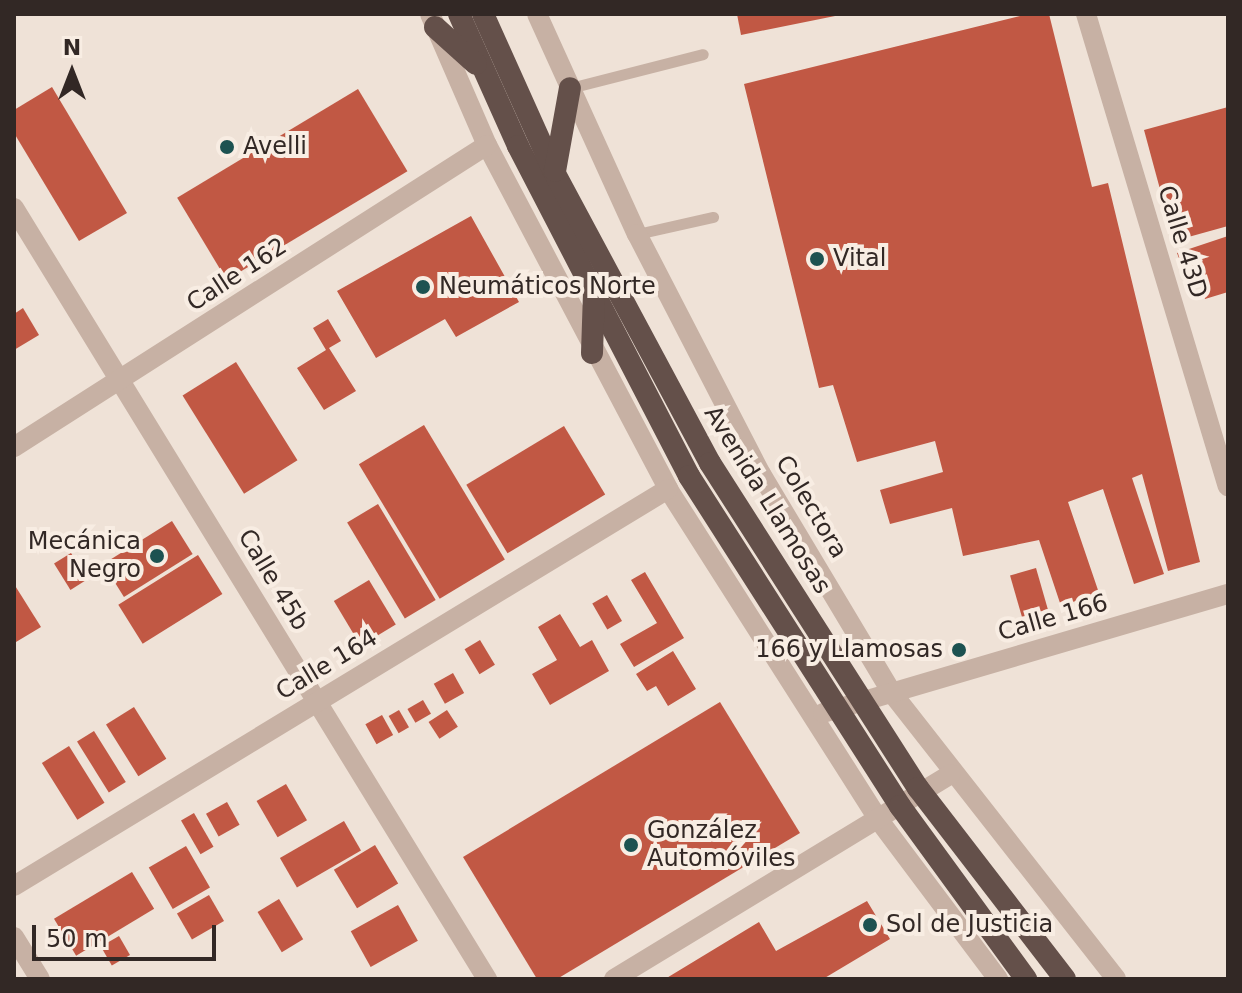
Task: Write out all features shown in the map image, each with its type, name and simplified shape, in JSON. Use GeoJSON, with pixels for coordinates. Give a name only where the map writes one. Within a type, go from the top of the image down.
{"type":"FeatureCollection","features":[{"type":"Feature","properties":{"kind":"highway","name":"Avenida Llamosas"},"geometry":{"type":"LineString","coordinates":[[459,14],[480,68],[689,476],[900,806],[1026,979]]}},
{"type":"Feature","properties":{"kind":"highway","name":"Avenida Llamosas"},"geometry":{"type":"LineString","coordinates":[[483,14],[554,172],[710,463],[922,793],[1065,979]]}},
{"type":"Feature","properties":{"kind":"highway"},"geometry":{"type":"LineString","coordinates":[[432,20],[480,68]]}},
{"type":"Feature","properties":{"kind":"highway"},"geometry":{"type":"LineString","coordinates":[[554,172],[570,88]]}},
{"type":"Feature","properties":{"kind":"highway"},"geometry":{"type":"LineString","coordinates":[[592,353],[594,293]]}},
{"type":"Feature","properties":{"kind":"street","name":"Colectora"},"geometry":{"type":"LineString","coordinates":[[537,14],[637,234],[761,474],[892,693],[951,774],[1116,979]]}},
{"type":"Feature","properties":{"kind":"street","name":"Calle 43D"},"geometry":{"type":"LineString","coordinates":[[1086,14],[1228,486]]}},
{"type":"Feature","properties":{"kind":"street"},"geometry":{"type":"LineString","coordinates":[[432,20],[487,145],[592,353],[668,489],[878,819],[998,979]]}},
{"type":"Feature","properties":{"kind":"street","name":"Calle 162"},"geometry":{"type":"LineString","coordinates":[[14,447],[487,145]]}},
{"type":"Feature","properties":{"kind":"street","name":"Calle 45b"},"geometry":{"type":"LineString","coordinates":[[14,208],[487,979]]}},
{"type":"Feature","properties":{"kind":"street","name":"Calle 164"},"geometry":{"type":"LineString","coordinates":[[14,886],[668,489]]}},
{"type":"Feature","properties":{"kind":"street","name":"Calle 166"},"geometry":{"type":"LineString","coordinates":[[812,716],[1228,594]]}},
{"type":"Feature","properties":{"kind":"street"},"geometry":{"type":"LineString","coordinates":[[614,979],[951,774]]}},
{"type":"Feature","properties":{"kind":"street"},"geometry":{"type":"LineString","coordinates":[[14,937],[40,979]]}},
{"type":"Feature","properties":{"kind":"lane"},"geometry":{"type":"LineString","coordinates":[[570,88],[703,54]]}},
{"type":"Feature","properties":{"kind":"lane"},"geometry":{"type":"LineString","coordinates":[[637,234],[713,217]]}},
{"type":"Feature","properties":{"kind":"building"},"geometry":{"type":"Polygon","coordinates":[[[737,14],[840,14],[840,15],[741,35],[737,14]]]}},
{"type":"Feature","properties":{"kind":"building"},"geometry":{"type":"Polygon","coordinates":[[[1028,14],[1049,14],[1092,187],[1108,183],[1200,562],[1168,571],[1142,474],[1132,478],[1164,574],[1134,584],[1103,489],[1068,502],[1099,593],[1061,606],[1039,540],[963,556],[952,508],[890,524],[880,490],[943,472],[935,441],[857,462],[833,385],[819,388],[744,84],[1028,14]]]}},
{"type":"Feature","properties":{"kind":"building"},"geometry":{"type":"Polygon","coordinates":[[[52,87],[127,213],[79,241],[14,133],[14,110],[52,87]]]}},
{"type":"Feature","properties":{"kind":"building"},"geometry":{"type":"Polygon","coordinates":[[[358,89],[407,171],[227,280],[177,198],[358,89]]]}},
{"type":"Feature","properties":{"kind":"building"},"geometry":{"type":"Polygon","coordinates":[[[1228,107],[1228,226],[1174,241],[1144,130],[1228,107]]]}},
{"type":"Feature","properties":{"kind":"building","name":"Neumáticos Norte"},"geometry":{"type":"Polygon","coordinates":[[[471,216],[519,302],[456,337],[445,319],[376,358],[337,291],[471,216]]]}},
{"type":"Feature","properties":{"kind":"building"},"geometry":{"type":"Polygon","coordinates":[[[1228,236],[1228,292],[1205,299],[1196,274],[1186,277],[1177,253],[1228,236]]]}},
{"type":"Feature","properties":{"kind":"building"},"geometry":{"type":"Polygon","coordinates":[[[23,308],[39,335],[14,350],[14,314],[23,308]]]}},
{"type":"Feature","properties":{"kind":"building"},"geometry":{"type":"Polygon","coordinates":[[[328,319],[341,341],[329,348],[356,391],[324,410],[297,368],[326,350],[313,328],[328,319]]]}},
{"type":"Feature","properties":{"kind":"building"},"geometry":{"type":"Polygon","coordinates":[[[236,362],[297,460],[244,494],[183,395],[236,362]]]}},
{"type":"Feature","properties":{"kind":"building"},"geometry":{"type":"Polygon","coordinates":[[[424,425],[505,560],[440,599],[359,464],[424,425]]]}},
{"type":"Feature","properties":{"kind":"building"},"geometry":{"type":"Polygon","coordinates":[[[564,426],[605,495],[507,553],[466,485],[564,426]]]}},
{"type":"Feature","properties":{"kind":"building"},"geometry":{"type":"Polygon","coordinates":[[[378,504],[436,600],[405,619],[347,523],[378,504]]]}},
{"type":"Feature","properties":{"kind":"building"},"geometry":{"type":"Polygon","coordinates":[[[172,521],[193,554],[124,597],[103,564],[172,521]]]}},
{"type":"Feature","properties":{"kind":"building"},"geometry":{"type":"Polygon","coordinates":[[[71,553],[87,579],[70,590],[54,564],[71,553]]]}},
{"type":"Feature","properties":{"kind":"building"},"geometry":{"type":"Polygon","coordinates":[[[198,555],[222,594],[143,644],[118,605],[198,555]]]}},
{"type":"Feature","properties":{"kind":"building"},"geometry":{"type":"Polygon","coordinates":[[[1036,568],[1048,609],[1022,617],[1010,575],[1036,568]]]}},
{"type":"Feature","properties":{"kind":"building"},"geometry":{"type":"Polygon","coordinates":[[[645,572],[684,638],[634,667],[620,644],[657,623],[631,580],[645,572]]]}},
{"type":"Feature","properties":{"kind":"building"},"geometry":{"type":"Polygon","coordinates":[[[369,580],[396,625],[361,646],[334,601],[369,580]]]}},
{"type":"Feature","properties":{"kind":"building"},"geometry":{"type":"Polygon","coordinates":[[[14,584],[41,627],[16,642],[14,639],[14,584]]]}},
{"type":"Feature","properties":{"kind":"building"},"geometry":{"type":"Polygon","coordinates":[[[607,595],[622,621],[607,629],[592,604],[607,595]]]}},
{"type":"Feature","properties":{"kind":"building"},"geometry":{"type":"Polygon","coordinates":[[[560,614],[580,647],[592,640],[609,671],[550,705],[532,674],[557,660],[538,627],[560,614]]]}},
{"type":"Feature","properties":{"kind":"building"},"geometry":{"type":"Polygon","coordinates":[[[480,640],[495,665],[480,674],[465,649],[480,640]]]}},
{"type":"Feature","properties":{"kind":"building"},"geometry":{"type":"Polygon","coordinates":[[[673,651],[696,689],[668,706],[656,686],[647,691],[636,674],[673,651]]]}},
{"type":"Feature","properties":{"kind":"building"},"geometry":{"type":"Polygon","coordinates":[[[453,673],[464,693],[445,704],[434,684],[453,673]]]}},
{"type":"Feature","properties":{"kind":"building"},"geometry":{"type":"Polygon","coordinates":[[[423,700],[431,714],[415,723],[407,709],[423,700]]]}},
{"type":"Feature","properties":{"kind":"building","name":"González Automóviles"},"geometry":{"type":"Polygon","coordinates":[[[720,702],[800,833],[557,979],[537,979],[463,857],[720,702]]]}},
{"type":"Feature","properties":{"kind":"building"},"geometry":{"type":"Polygon","coordinates":[[[134,707],[166,759],[138,776],[106,724],[134,707]]]}},
{"type":"Feature","properties":{"kind":"building"},"geometry":{"type":"Polygon","coordinates":[[[399,710],[409,727],[399,733],[389,716],[399,710]]]}},
{"type":"Feature","properties":{"kind":"building"},"geometry":{"type":"Polygon","coordinates":[[[447,710],[458,727],[439,739],[429,722],[447,710]]]}},
{"type":"Feature","properties":{"kind":"building"},"geometry":{"type":"Polygon","coordinates":[[[382,715],[393,735],[377,744],[365,724],[382,715]]]}},
{"type":"Feature","properties":{"kind":"building"},"geometry":{"type":"Polygon","coordinates":[[[94,731],[126,782],[109,792],[77,742],[94,731]]]}},
{"type":"Feature","properties":{"kind":"building"},"geometry":{"type":"Polygon","coordinates":[[[69,746],[105,803],[77,820],[42,763],[69,746]]]}},
{"type":"Feature","properties":{"kind":"building"},"geometry":{"type":"Polygon","coordinates":[[[286,784],[307,820],[278,837],[257,801],[286,784]]]}},
{"type":"Feature","properties":{"kind":"building"},"geometry":{"type":"Polygon","coordinates":[[[227,802],[240,825],[219,836],[206,814],[227,802]]]}},
{"type":"Feature","properties":{"kind":"building"},"geometry":{"type":"Polygon","coordinates":[[[194,813],[214,847],[201,854],[181,820],[194,813]]]}},
{"type":"Feature","properties":{"kind":"building"},"geometry":{"type":"Polygon","coordinates":[[[344,821],[361,850],[297,887],[280,858],[344,821]]]}},
{"type":"Feature","properties":{"kind":"building"},"geometry":{"type":"Polygon","coordinates":[[[375,845],[398,884],[357,908],[334,870],[375,845]]]}},
{"type":"Feature","properties":{"kind":"building"},"geometry":{"type":"Polygon","coordinates":[[[186,846],[210,888],[173,909],[149,868],[186,846]]]}},
{"type":"Feature","properties":{"kind":"building"},"geometry":{"type":"Polygon","coordinates":[[[132,872],[154,909],[76,956],[54,919],[132,872]]]}},
{"type":"Feature","properties":{"kind":"building"},"geometry":{"type":"Polygon","coordinates":[[[209,895],[224,921],[192,939],[177,914],[209,895]]]}},
{"type":"Feature","properties":{"kind":"building"},"geometry":{"type":"Polygon","coordinates":[[[279,899],[303,939],[282,952],[258,912],[279,899]]]}},
{"type":"Feature","properties":{"kind":"building"},"geometry":{"type":"Polygon","coordinates":[[[867,901],[890,939],[823,979],[665,979],[759,922],[776,951],[867,901]]]}},
{"type":"Feature","properties":{"kind":"building"},"geometry":{"type":"Polygon","coordinates":[[[398,905],[418,941],[371,967],[351,931],[398,905]]]}},
{"type":"Feature","properties":{"kind":"building"},"geometry":{"type":"Polygon","coordinates":[[[119,936],[130,955],[112,966],[101,946],[119,936]]]}},
{"type":"Feature","properties":{"kind":"place","name":"Avelli"},"geometry":{"type":"Point","coordinates":[227,147]}},
{"type":"Feature","properties":{"kind":"place","name":"Vital"},"geometry":{"type":"Point","coordinates":[817,259]}},
{"type":"Feature","properties":{"kind":"place","name":"Neumáticos Norte"},"geometry":{"type":"Point","coordinates":[423,287]}},
{"type":"Feature","properties":{"kind":"place","name":"Mecánica Negro"},"geometry":{"type":"Point","coordinates":[157,556]}},
{"type":"Feature","properties":{"kind":"place","name":"166 y Llamosas"},"geometry":{"type":"Point","coordinates":[959,650]}},
{"type":"Feature","properties":{"kind":"place","name":"González Automóviles"},"geometry":{"type":"Point","coordinates":[631,845]}},
{"type":"Feature","properties":{"kind":"place","name":"Sol de Justicia"},"geometry":{"type":"Point","coordinates":[870,925]}}]}
